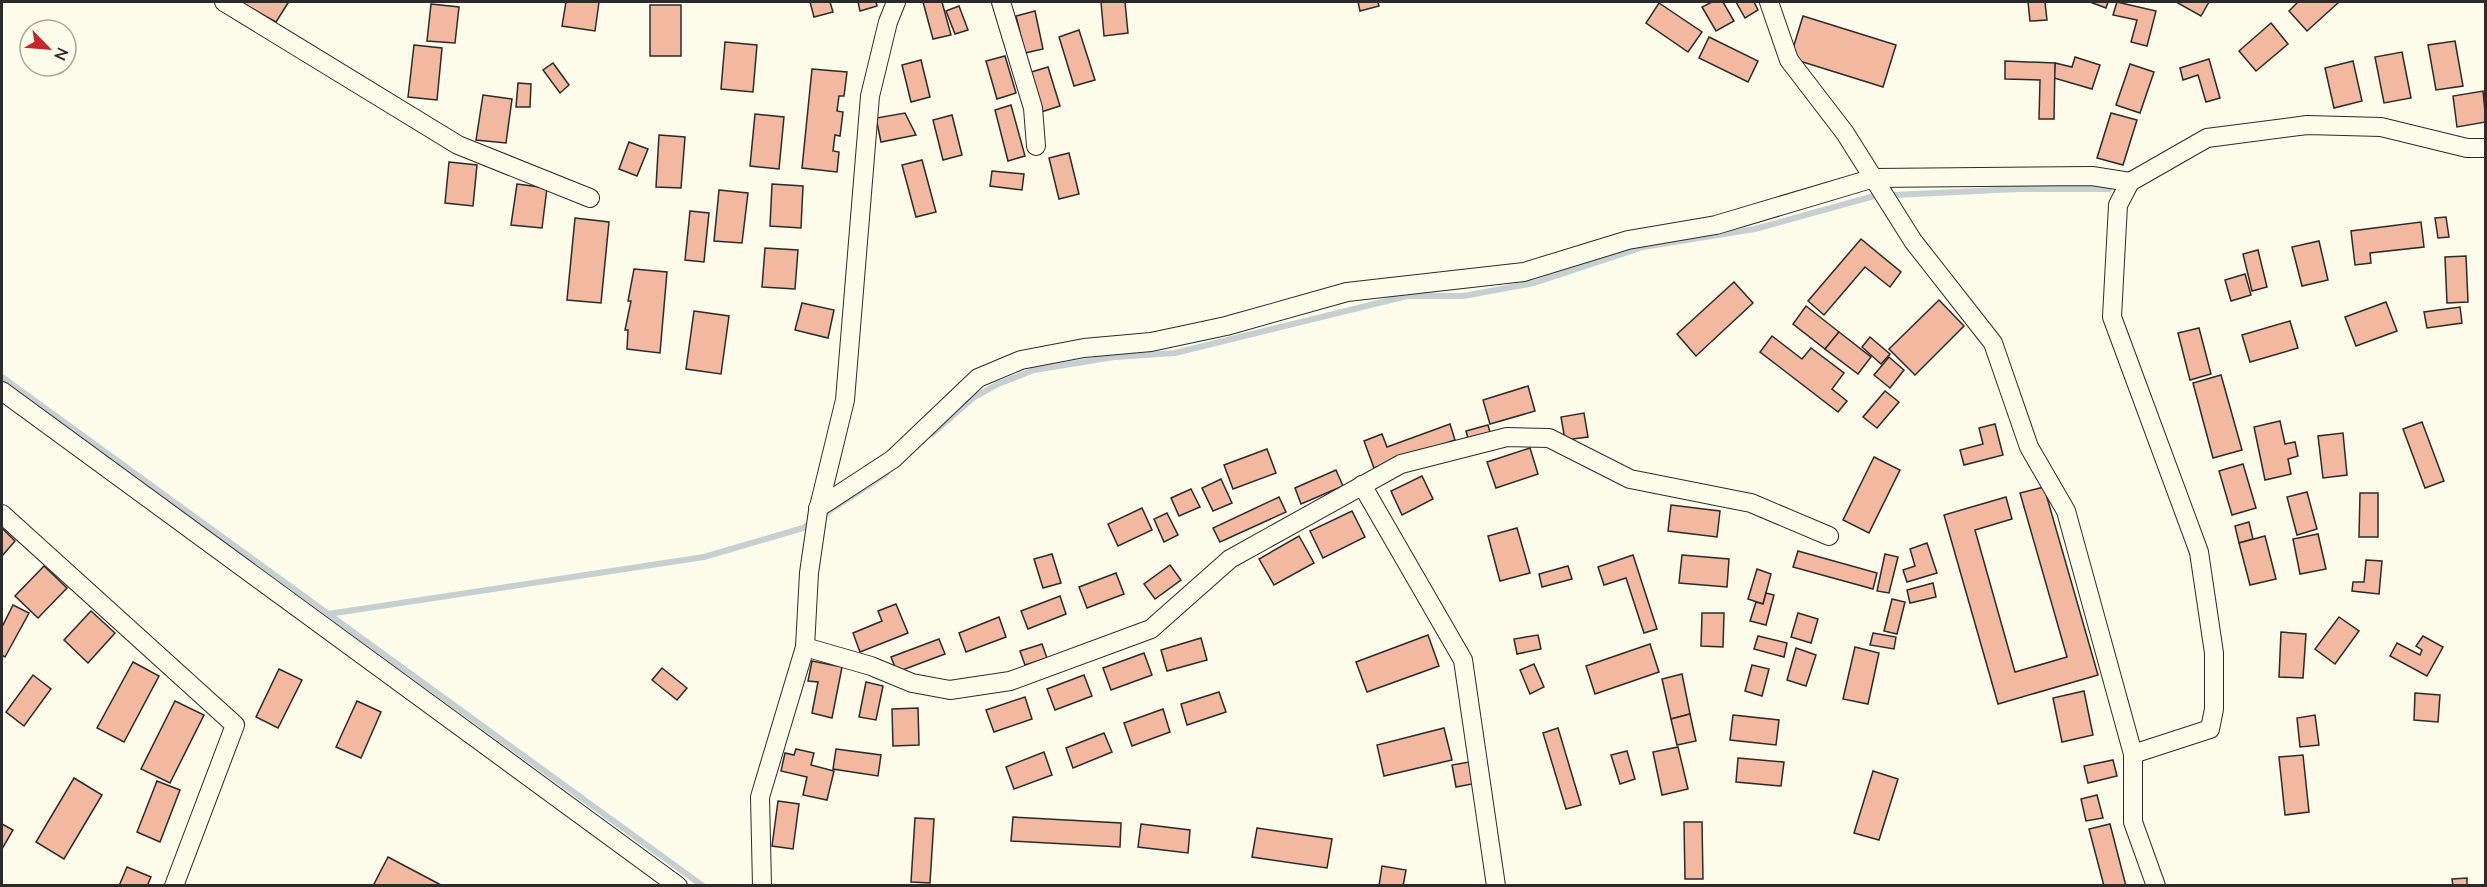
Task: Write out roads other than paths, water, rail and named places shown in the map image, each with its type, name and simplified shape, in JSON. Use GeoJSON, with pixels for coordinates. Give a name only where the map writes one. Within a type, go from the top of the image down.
{"type":"FeatureCollection","features":[{"type":"Feature","properties":{"kind":"street"},"geometry":{"type":"LineString","coordinates":[[224,2],[458,145],[590,198]]}},
{"type":"Feature","properties":{"kind":"street"},"geometry":{"type":"LineString","coordinates":[[762,885],[760,797],[805,647],[808,573],[818,509],[845,400],[870,96],[888,22],[896,2]]}},
{"type":"Feature","properties":{"kind":"street"},"geometry":{"type":"LineString","coordinates":[[1001,2],[1033,108],[1036,146]]}},
{"type":"Feature","properties":{"kind":"street"},"geometry":{"type":"LineString","coordinates":[[1769,2],[1789,60],[1845,133],[1913,241],[1993,343],[2029,447],[2066,511],[2133,754],[2133,822],[2156,885]]}},
{"type":"Feature","properties":{"kind":"street"},"geometry":{"type":"LineString","coordinates":[[2133,754],[2210,729],[2214,709],[2214,653],[2199,552],[2112,316],[2118,205],[2130,182],[2207,138],[2307,125],[2381,127],[2467,148],[2486,148]]}},
{"type":"Feature","properties":{"kind":"street"},"geometry":{"type":"LineString","coordinates":[[818,509],[892,459],[978,378],[1021,360],[1084,348],[1151,342],[1226,326],[1347,292],[1524,272],[1628,240],[1716,225],[1874,178],[2092,176],[2130,182]]}},
{"type":"Feature","properties":{"kind":"street"},"geometry":{"type":"LineString","coordinates":[[2,391],[678,885]]}},
{"type":"Feature","properties":{"kind":"street"},"geometry":{"type":"LineString","coordinates":[[805,647],[871,666],[912,683],[950,690],[1010,681],[1151,629],[1230,559],[1401,464],[1507,437],[1549,438],[1630,479],[1750,503],[1829,536]]}},
{"type":"Feature","properties":{"kind":"street"},"geometry":{"type":"LineString","coordinates":[[1362,485],[1463,660],[1496,885]]}},
{"type":"Feature","properties":{"kind":"street"},"geometry":{"type":"LineString","coordinates":[[2,514],[235,725],[174,885]]}},
{"type":"Feature","properties":{"kind":"waterway"},"geometry":{"type":"LineString","coordinates":[[932,434],[973,398],[998,384],[1034,370],[1114,357],[1175,353],[1407,296],[1463,296],[1534,283],[1643,247],[1755,229],[1874,196],[2018,189],[2109,189]]}},
{"type":"Feature","properties":{"kind":"waterway"},"geometry":{"type":"LineString","coordinates":[[2,377],[703,886]]}},
{"type":"Feature","properties":{"kind":"waterway"},"geometry":{"type":"LineString","coordinates":[[328,614],[704,557],[803,528],[886,474]]}}]}
